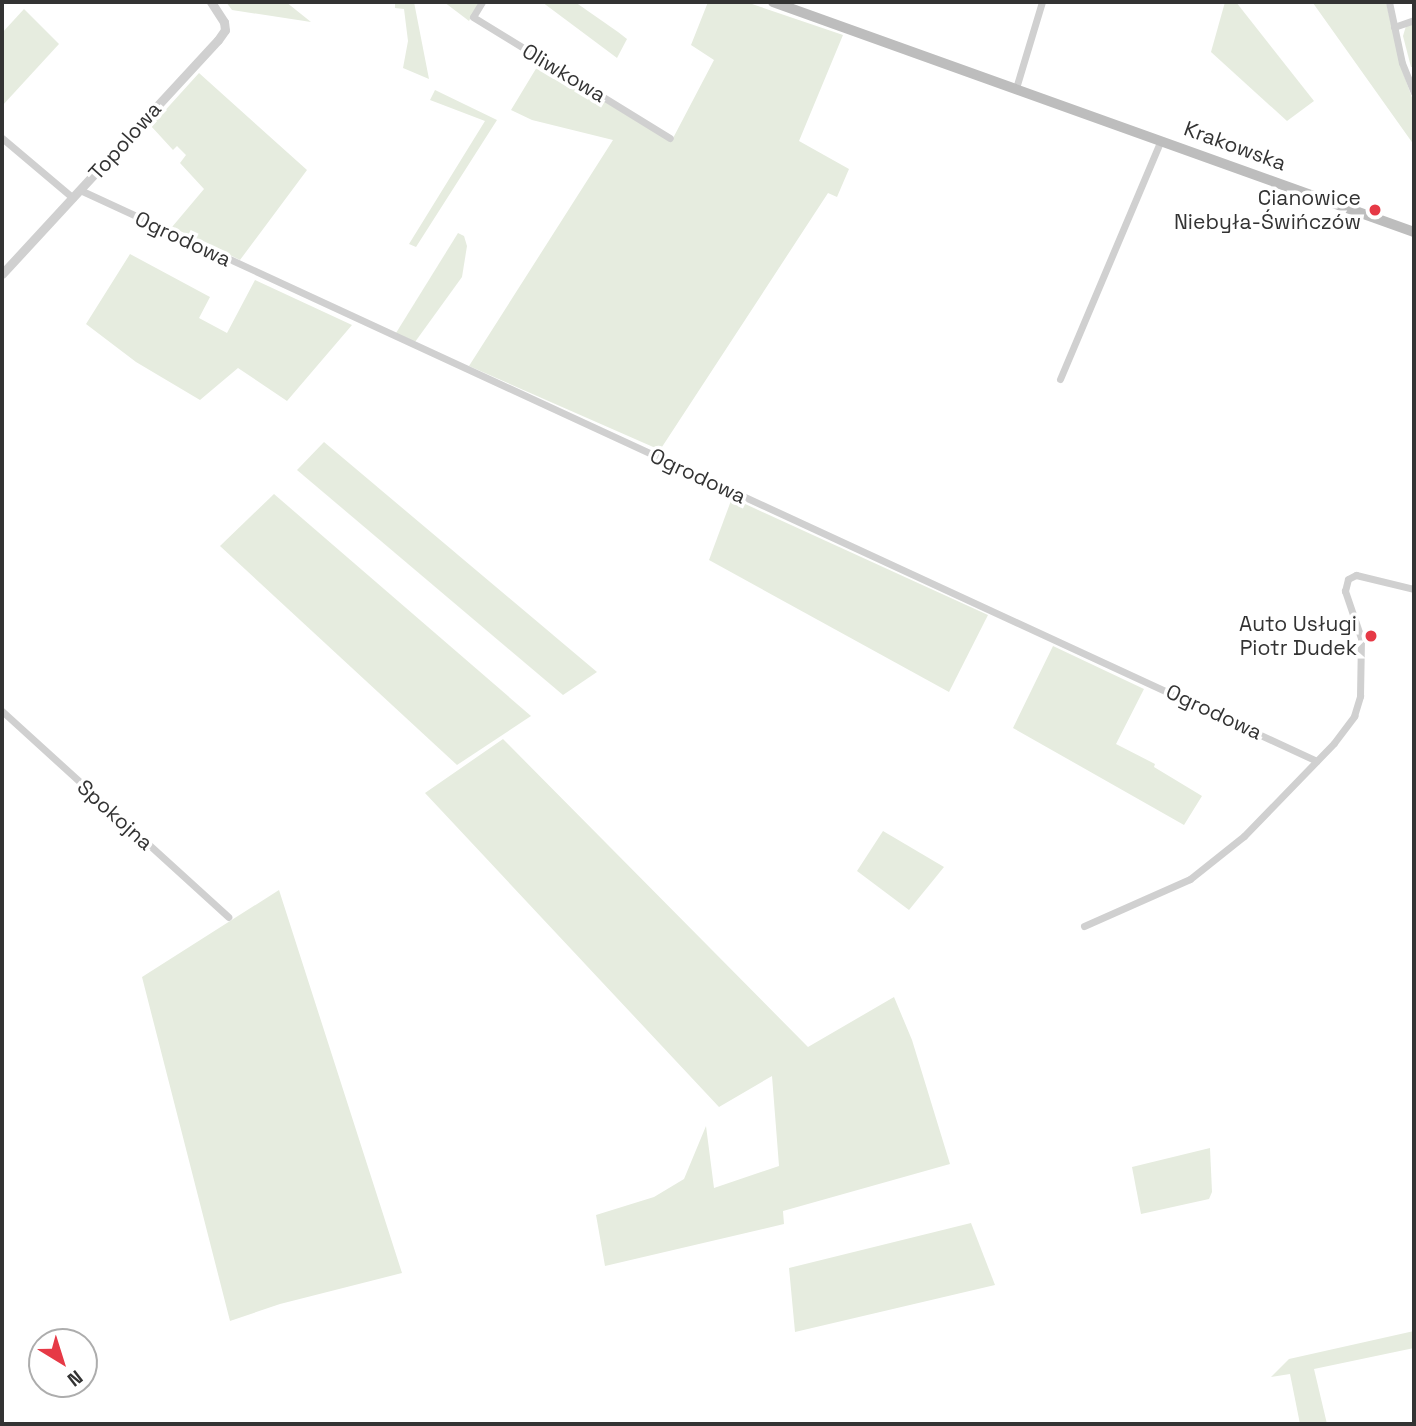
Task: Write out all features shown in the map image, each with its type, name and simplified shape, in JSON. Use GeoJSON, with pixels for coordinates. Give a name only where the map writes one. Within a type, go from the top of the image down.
{"type":"FeatureCollection","features":[{"type":"Feature","properties":{"kind":"main road","name":"Krakowska"},"geometry":{"type":"LineString","coordinates":[[773,2],[1414,232]]}},
{"type":"Feature","properties":{"kind":"street","name":"Topolowa"},"geometry":{"type":"LineString","coordinates":[[2,274],[225,30],[224,22],[211,2]]}},
{"type":"Feature","properties":{"kind":"street","name":"Oliwkowa"},"geometry":{"type":"LineString","coordinates":[[482,2],[473,18],[670,138]]}},
{"type":"Feature","properties":{"kind":"street"},"geometry":{"type":"LineString","coordinates":[[1016,88],[1042,2]]}},
{"type":"Feature","properties":{"kind":"street"},"geometry":{"type":"LineString","coordinates":[[1389,2],[1402,63],[1414,93]]}},
{"type":"Feature","properties":{"kind":"street"},"geometry":{"type":"LineString","coordinates":[[1394,27],[1414,20]]}},
{"type":"Feature","properties":{"kind":"street"},"geometry":{"type":"LineString","coordinates":[[2,138],[73,198]]}},
{"type":"Feature","properties":{"kind":"street","name":"Krakowska"},"geometry":{"type":"LineString","coordinates":[[1060,379],[1161,140]]}},
{"type":"Feature","properties":{"kind":"street","name":"Ogrodowa"},"geometry":{"type":"LineString","coordinates":[[80,190],[1317,761]]}},
{"type":"Feature","properties":{"kind":"street"},"geometry":{"type":"LineString","coordinates":[[1084,926],[1190,879],[1244,836],[1317,761],[1354,716],[1360,696],[1361,638],[1345,583],[1356,575],[1414,589]]}},
{"type":"Feature","properties":{"kind":"street","name":"Spokojna"},"geometry":{"type":"LineString","coordinates":[[2,711],[228,917]]}},
{"type":"Feature","properties":{"kind":"shaded area"},"geometry":{"type":"Polygon","coordinates":[[[226,2],[286,2],[311,22],[232,10],[226,2]]]}},
{"type":"Feature","properties":{"kind":"shaded area"},"geometry":{"type":"Polygon","coordinates":[[[395,2],[414,2],[429,79],[403,68],[408,41],[404,9],[395,8],[395,2]]]}},
{"type":"Feature","properties":{"kind":"shaded area"},"geometry":{"type":"Polygon","coordinates":[[[444,2],[479,2],[469,21],[444,2]]]}},
{"type":"Feature","properties":{"kind":"shaded area"},"geometry":{"type":"Polygon","coordinates":[[[542,2],[575,2],[618,32],[627,39],[617,58],[542,2]]]}},
{"type":"Feature","properties":{"kind":"shaded area"},"geometry":{"type":"Polygon","coordinates":[[[708,2],[746,2],[843,35],[799,141],[849,169],[837,197],[828,193],[660,450],[469,366],[613,140],[532,120],[511,110],[540,62],[671,142],[714,60],[691,45],[708,2]]]}},
{"type":"Feature","properties":{"kind":"shaded area"},"geometry":{"type":"Polygon","coordinates":[[[1225,2],[1236,2],[1314,101],[1287,121],[1211,52],[1225,2]]]}},
{"type":"Feature","properties":{"kind":"shaded area"},"geometry":{"type":"Polygon","coordinates":[[[1386,2],[1402,70],[1414,103],[1414,145],[1313,3],[1386,2]]]}},
{"type":"Feature","properties":{"kind":"shaded area"},"geometry":{"type":"Polygon","coordinates":[[[24,9],[59,44],[2,106],[2,33],[24,9]]]}},
{"type":"Feature","properties":{"kind":"shaded area"},"geometry":{"type":"Polygon","coordinates":[[[1414,23],[1414,67],[1411,67],[1403,36],[1406,26],[1414,23]]]}},
{"type":"Feature","properties":{"kind":"shaded area"},"geometry":{"type":"Polygon","coordinates":[[[199,73],[307,170],[240,260],[172,227],[204,189],[180,163],[186,155],[177,146],[173,150],[151,126],[199,73]]]}},
{"type":"Feature","properties":{"kind":"shaded area"},"geometry":{"type":"Polygon","coordinates":[[[435,90],[497,120],[416,247],[409,244],[485,121],[430,100],[435,90]]]}},
{"type":"Feature","properties":{"kind":"shaded area"},"geometry":{"type":"Polygon","coordinates":[[[458,233],[464,236],[467,246],[462,277],[415,342],[396,333],[458,233]]]}},
{"type":"Feature","properties":{"kind":"shaded area"},"geometry":{"type":"Polygon","coordinates":[[[130,254],[210,297],[199,318],[227,333],[255,280],[352,325],[287,401],[238,368],[200,400],[136,362],[86,324],[130,254]]]}},
{"type":"Feature","properties":{"kind":"shaded area"},"geometry":{"type":"Polygon","coordinates":[[[324,442],[597,672],[563,695],[297,470],[324,442]]]}},
{"type":"Feature","properties":{"kind":"shaded area"},"geometry":{"type":"Polygon","coordinates":[[[274,494],[531,716],[457,765],[220,546],[274,494]]]}},
{"type":"Feature","properties":{"kind":"shaded area"},"geometry":{"type":"Polygon","coordinates":[[[732,498],[988,615],[949,692],[709,560],[732,498]]]}},
{"type":"Feature","properties":{"kind":"shaded area"},"geometry":{"type":"Polygon","coordinates":[[[1053,646],[1144,689],[1116,744],[1155,764],[1154,767],[1202,796],[1184,825],[1013,728],[1053,646]]]}},
{"type":"Feature","properties":{"kind":"shaded area"},"geometry":{"type":"Polygon","coordinates":[[[503,739],[808,1047],[894,997],[912,1040],[950,1164],[783,1211],[784,1224],[605,1266],[596,1215],[654,1197],[684,1179],[706,1126],[714,1188],[779,1166],[772,1076],[719,1107],[425,793],[503,739]]]}},
{"type":"Feature","properties":{"kind":"shaded area"},"geometry":{"type":"Polygon","coordinates":[[[883,831],[944,867],[909,910],[857,871],[883,831]]]}},
{"type":"Feature","properties":{"kind":"shaded area"},"geometry":{"type":"Polygon","coordinates":[[[279,890],[402,1273],[280,1304],[230,1321],[142,977],[279,890]]]}},
{"type":"Feature","properties":{"kind":"shaded area"},"geometry":{"type":"Polygon","coordinates":[[[1210,1148],[1212,1192],[1209,1199],[1141,1214],[1132,1167],[1210,1148]]]}},
{"type":"Feature","properties":{"kind":"shaded area"},"geometry":{"type":"Polygon","coordinates":[[[971,1223],[995,1285],[795,1332],[789,1268],[971,1223]]]}},
{"type":"Feature","properties":{"kind":"shaded area"},"geometry":{"type":"Polygon","coordinates":[[[1414,1331],[1414,1348],[1314,1369],[1327,1424],[1300,1424],[1290,1374],[1271,1377],[1289,1359],[1414,1331]]]}},
{"type":"Feature","properties":{"kind":"place","name":"Cianowice Niebyła-Świńczów"},"geometry":{"type":"Point","coordinates":[1375,210]}},
{"type":"Feature","properties":{"kind":"place","name":"Auto Usługi Piotr Dudek"},"geometry":{"type":"Point","coordinates":[1371,636]}}]}
